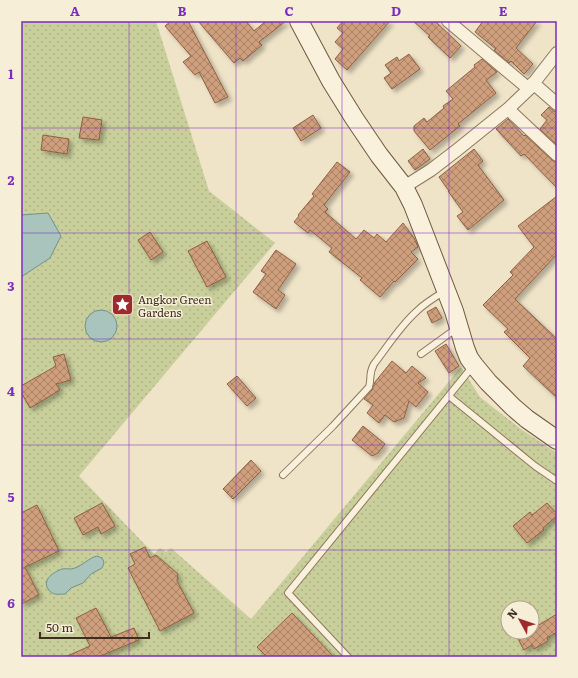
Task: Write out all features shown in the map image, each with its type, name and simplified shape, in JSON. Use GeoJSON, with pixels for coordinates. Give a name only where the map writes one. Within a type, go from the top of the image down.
{"type":"FeatureCollection","features":[{"type":"Feature","properties":{"kind":"street"},"geometry":{"type":"LineString","coordinates":[[300,21],[332,81],[354,118],[404,187],[421,224],[446,290],[465,348],[474,365],[488,382],[527,419],[557,440]]}},
{"type":"Feature","properties":{"kind":"street"},"geometry":{"type":"LineString","coordinates":[[448,21],[531,86],[557,104]]}},
{"type":"Feature","properties":{"kind":"street"},"geometry":{"type":"LineString","coordinates":[[404,187],[431,170],[508,109],[531,86],[557,53]]}},
{"type":"Feature","properties":{"kind":"street"},"geometry":{"type":"LineString","coordinates":[[508,109],[557,155]]}},
{"type":"Feature","properties":{"kind":"lane"},"geometry":{"type":"LineString","coordinates":[[283,475],[369,388],[371,381],[371,370],[374,364],[401,328],[417,310],[432,298],[446,290]]}},
{"type":"Feature","properties":{"kind":"lane"},"geometry":{"type":"LineString","coordinates":[[421,354],[458,327]]}},
{"type":"Feature","properties":{"kind":"lane"},"geometry":{"type":"LineString","coordinates":[[348,657],[288,593],[474,365]]}},
{"type":"Feature","properties":{"kind":"lane"},"geometry":{"type":"LineString","coordinates":[[450,396],[535,466],[557,482]]}},
{"type":"Feature","properties":{"kind":"green space","name":"Angkor Green Gardens"},"geometry":{"type":"Polygon","coordinates":[[[21,21],[156,21],[209,191],[275,243],[79,476],[154,554],[160,548],[166,552],[171,548],[251,619],[461,367],[480,397],[521,429],[557,453],[557,657],[21,657],[21,21]]]}},
{"type":"Feature","properties":{"kind":"water"},"geometry":{"type":"Polygon","coordinates":[[[48,213],[61,236],[50,258],[21,277],[21,215],[48,213]]]}},
{"type":"Feature","properties":{"kind":"water"},"geometry":{"type":"Polygon","coordinates":[[[101,310],[107,311],[114,317],[117,326],[116,332],[110,339],[101,342],[95,341],[88,335],[85,326],[86,320],[92,313],[101,310]]]}},
{"type":"Feature","properties":{"kind":"water"},"geometry":{"type":"Polygon","coordinates":[[[97,556],[103,560],[104,563],[102,568],[91,574],[83,583],[71,588],[65,594],[54,594],[48,589],[47,582],[52,574],[62,569],[75,568],[97,556]]]}},
{"type":"Feature","properties":{"kind":"building"},"geometry":{"type":"Polygon","coordinates":[[[171,21],[188,21],[228,97],[215,103],[199,72],[195,75],[183,62],[191,56],[165,26],[171,21]]]}},
{"type":"Feature","properties":{"kind":"building"},"geometry":{"type":"Polygon","coordinates":[[[198,21],[246,21],[254,31],[266,21],[286,21],[259,42],[262,45],[243,61],[240,58],[234,63],[198,21]]]}},
{"type":"Feature","properties":{"kind":"building"},"geometry":{"type":"Polygon","coordinates":[[[343,21],[390,21],[347,70],[335,59],[343,49],[335,42],[343,33],[337,28],[343,21]]]}},
{"type":"Feature","properties":{"kind":"building"},"geometry":{"type":"Polygon","coordinates":[[[413,21],[435,21],[461,46],[450,58],[428,37],[430,36],[413,21]]]}},
{"type":"Feature","properties":{"kind":"building"},"geometry":{"type":"Polygon","coordinates":[[[483,21],[537,21],[516,48],[533,64],[524,74],[511,61],[509,63],[494,50],[496,49],[475,32],[483,21]]]}},
{"type":"Feature","properties":{"kind":"building"},"geometry":{"type":"Polygon","coordinates":[[[409,54],[420,69],[392,89],[384,78],[391,73],[385,65],[397,57],[399,61],[409,54]]]}},
{"type":"Feature","properties":{"kind":"building"},"geometry":{"type":"Polygon","coordinates":[[[482,59],[497,72],[486,80],[496,93],[458,124],[460,126],[430,150],[414,131],[414,126],[424,118],[427,122],[444,108],[443,106],[453,99],[446,91],[475,67],[474,65],[482,59]]]}},
{"type":"Feature","properties":{"kind":"building"},"geometry":{"type":"Polygon","coordinates":[[[549,107],[555,112],[557,111],[557,145],[540,129],[547,120],[541,115],[549,107]]]}},
{"type":"Feature","properties":{"kind":"building"},"geometry":{"type":"Polygon","coordinates":[[[313,115],[321,128],[301,141],[293,128],[313,115]]]}},
{"type":"Feature","properties":{"kind":"building"},"geometry":{"type":"Polygon","coordinates":[[[83,117],[102,120],[99,140],[79,138],[83,117]]]}},
{"type":"Feature","properties":{"kind":"building"},"geometry":{"type":"Polygon","coordinates":[[[508,119],[524,136],[525,135],[552,160],[557,162],[557,188],[524,154],[521,156],[496,129],[508,119]]]}},
{"type":"Feature","properties":{"kind":"building"},"geometry":{"type":"Polygon","coordinates":[[[43,135],[69,139],[67,154],[41,150],[43,135]]]}},
{"type":"Feature","properties":{"kind":"building"},"geometry":{"type":"Polygon","coordinates":[[[423,149],[430,159],[415,170],[408,161],[423,149]]]}},
{"type":"Feature","properties":{"kind":"building"},"geometry":{"type":"Polygon","coordinates":[[[474,149],[483,161],[478,165],[504,200],[468,230],[457,216],[463,212],[439,177],[474,149]]]}},
{"type":"Feature","properties":{"kind":"building"},"geometry":{"type":"Polygon","coordinates":[[[337,162],[350,172],[324,205],[328,209],[325,212],[356,239],[364,230],[374,238],[377,234],[386,242],[403,223],[414,238],[418,247],[411,252],[418,259],[395,282],[394,281],[380,297],[360,280],[362,278],[329,252],[332,248],[310,230],[308,233],[294,222],[314,196],[312,194],[337,162]]]}},
{"type":"Feature","properties":{"kind":"building"},"geometry":{"type":"Polygon","coordinates":[[[557,196],[557,254],[515,299],[557,339],[557,398],[523,366],[530,358],[504,332],[508,329],[483,305],[513,275],[510,272],[534,247],[518,226],[557,196]]]}},
{"type":"Feature","properties":{"kind":"building"},"geometry":{"type":"Polygon","coordinates":[[[150,232],[163,252],[151,260],[138,240],[150,232]]]}},
{"type":"Feature","properties":{"kind":"building"},"geometry":{"type":"Polygon","coordinates":[[[207,241],[226,277],[207,287],[188,251],[207,241]]]}},
{"type":"Feature","properties":{"kind":"building"},"geometry":{"type":"Polygon","coordinates":[[[276,250],[296,264],[278,290],[285,295],[276,309],[253,292],[266,274],[261,271],[276,250]]]}},
{"type":"Feature","properties":{"kind":"building"},"geometry":{"type":"Polygon","coordinates":[[[436,307],[442,318],[432,323],[427,312],[436,307]]]}},
{"type":"Feature","properties":{"kind":"building"},"geometry":{"type":"Polygon","coordinates":[[[446,344],[459,366],[449,373],[435,351],[446,344]]]}},
{"type":"Feature","properties":{"kind":"building"},"geometry":{"type":"Polygon","coordinates":[[[64,354],[71,380],[56,384],[60,390],[30,408],[21,392],[21,386],[56,366],[53,357],[64,354]]]}},
{"type":"Feature","properties":{"kind":"building"},"geometry":{"type":"Polygon","coordinates":[[[392,361],[406,373],[412,366],[426,378],[418,383],[428,392],[416,407],[409,401],[404,418],[394,422],[385,415],[379,423],[367,413],[373,405],[364,399],[372,390],[375,382],[392,361]]]}},
{"type":"Feature","properties":{"kind":"building"},"geometry":{"type":"Polygon","coordinates":[[[237,376],[256,398],[247,406],[227,384],[237,376]]]}},
{"type":"Feature","properties":{"kind":"building"},"geometry":{"type":"Polygon","coordinates":[[[363,426],[385,444],[378,453],[372,456],[352,440],[363,426]]]}},
{"type":"Feature","properties":{"kind":"building"},"geometry":{"type":"Polygon","coordinates":[[[251,460],[261,471],[233,499],[223,489],[251,460]]]}},
{"type":"Feature","properties":{"kind":"building"},"geometry":{"type":"Polygon","coordinates":[[[102,503],[115,526],[101,534],[98,527],[83,535],[74,518],[102,503]]]}},
{"type":"Feature","properties":{"kind":"building"},"geometry":{"type":"Polygon","coordinates":[[[547,503],[557,514],[557,516],[543,528],[544,530],[527,543],[513,526],[530,512],[532,515],[547,503]]]}},
{"type":"Feature","properties":{"kind":"building"},"geometry":{"type":"Polygon","coordinates":[[[37,505],[59,551],[25,567],[39,595],[21,604],[21,513],[37,505]]]}},
{"type":"Feature","properties":{"kind":"building"},"geometry":{"type":"Polygon","coordinates":[[[145,547],[150,558],[156,555],[178,574],[177,581],[194,613],[160,631],[128,568],[135,564],[130,554],[145,547]]]}},
{"type":"Feature","properties":{"kind":"building"},"geometry":{"type":"Polygon","coordinates":[[[96,608],[111,637],[134,628],[139,640],[98,657],[65,657],[90,646],[76,618],[96,608]]]}},
{"type":"Feature","properties":{"kind":"building"},"geometry":{"type":"Polygon","coordinates":[[[292,613],[334,657],[267,657],[257,647],[292,613]]]}},
{"type":"Feature","properties":{"kind":"building"},"geometry":{"type":"Polygon","coordinates":[[[557,614],[557,632],[547,638],[548,641],[534,649],[532,645],[524,650],[519,640],[540,640],[540,624],[557,614]]]}},
{"type":"Feature","properties":{"kind":"place","name":"Angkor Green Gardens"},"geometry":{"type":"Point","coordinates":[122,305]}}]}
